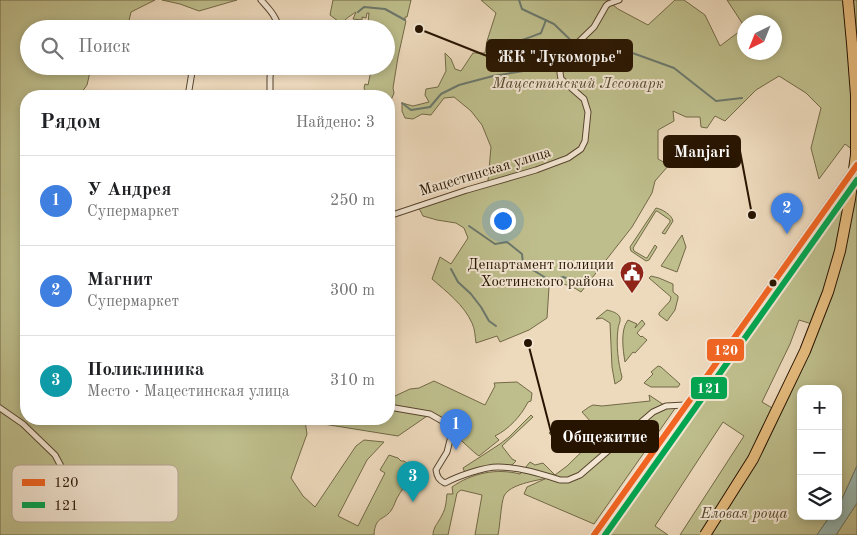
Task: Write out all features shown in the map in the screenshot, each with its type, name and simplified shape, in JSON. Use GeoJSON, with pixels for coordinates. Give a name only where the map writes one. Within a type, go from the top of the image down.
{"type":"FeatureCollection","features":[{"type":"Feature","properties":{"kind":"highway"},"geometry":{"type":"LineString","coordinates":[[705,535],[753,459],[805,352],[828,292],[840,251],[856,155],[856,96],[848,0]]}},
{"type":"Feature","properties":{"kind":"main road"},"geometry":{"type":"LineString","coordinates":[[594,535],[857,165]]}},
{"type":"Feature","properties":{"kind":"street"},"geometry":{"type":"LineString","coordinates":[[261,0],[277,20]]}},
{"type":"Feature","properties":{"kind":"street","name":"Мацестинская улица"},"geometry":{"type":"LineString","coordinates":[[395,214],[466,190],[536,170],[568,158],[581,149],[585,136],[587,106],[584,99],[562,79],[560,74],[562,61],[564,56],[594,28],[606,6],[619,0]]}},
{"type":"Feature","properties":{"kind":"street"},"geometry":{"type":"LineString","coordinates":[[189,90],[192,75]]}},
{"type":"Feature","properties":{"kind":"street"},"geometry":{"type":"LineString","coordinates":[[270,75],[270,90]]}},
{"type":"Feature","properties":{"kind":"street"},"geometry":{"type":"LineString","coordinates":[[395,408],[430,414],[444,422],[452,432],[447,452],[436,470],[437,476],[445,483],[486,468],[497,467],[513,468],[560,480],[568,480],[590,467],[653,412],[666,406],[685,405]]}},
{"type":"Feature","properties":{"kind":"street"},"geometry":{"type":"LineString","coordinates":[[0,408],[20,422]]}},
{"type":"Feature","properties":{"kind":"street"},"geometry":{"type":"LineString","coordinates":[[24,425],[55,455],[60,465]]}},
{"type":"Feature","properties":{"kind":"green space"},"geometry":{"type":"Polygon","coordinates":[[[0,0],[155,0],[131,12],[129,20],[20,20],[20,75],[89,75],[87,85],[83,90],[20,90],[20,425],[306,425],[307,434],[291,478],[303,496],[315,507],[356,446],[364,440],[384,442],[367,460],[338,516],[358,526],[385,473],[380,470],[389,455],[408,464],[403,470],[411,477],[393,508],[376,524],[374,535],[0,535],[0,0]]]}},
{"type":"Feature","properties":{"kind":"green space"},"geometry":{"type":"Polygon","coordinates":[[[162,0],[237,0],[199,11],[162,0]]]}},
{"type":"Feature","properties":{"kind":"green space"},"geometry":{"type":"Polygon","coordinates":[[[333,0],[411,0],[407,17],[405,17],[406,21],[393,90],[365,90],[364,88],[365,84],[368,85],[370,75],[395,75],[395,20],[368,20],[369,13],[367,13],[366,18],[362,17],[362,20],[353,19],[356,12],[345,20],[337,20],[330,15],[333,0]]]}},
{"type":"Feature","properties":{"kind":"green space","name":"Мацестинский Лесопарк"},"geometry":{"type":"Polygon","coordinates":[[[481,0],[607,0],[618,9],[648,25],[675,0],[684,0],[705,15],[720,46],[737,33],[737,60],[782,60],[782,15],[737,15],[727,0],[857,0],[857,153],[845,144],[819,179],[811,148],[821,108],[806,93],[779,76],[756,90],[725,121],[715,116],[707,128],[701,127],[700,117],[686,117],[673,111],[674,121],[658,130],[658,159],[669,165],[655,181],[652,193],[632,227],[581,292],[565,285],[549,287],[547,318],[529,330],[500,342],[497,336],[476,343],[473,325],[469,316],[455,299],[432,279],[440,257],[451,264],[468,238],[464,228],[456,223],[423,216],[420,210],[413,205],[488,181],[491,147],[482,125],[471,111],[454,97],[444,98],[431,115],[422,114],[413,119],[405,118],[402,111],[402,103],[413,106],[429,102],[425,95],[426,89],[438,87],[446,71],[445,53],[451,59],[455,69],[461,71],[473,53],[485,53],[496,13],[481,0]]]}},
{"type":"Feature","properties":{"kind":"green space","name":"Еловая роща"},"geometry":{"type":"Polygon","coordinates":[[[857,165],[857,466],[842,499],[842,385],[797,385],[797,520],[827,520],[817,535],[680,535],[744,436],[723,422],[655,526],[668,535],[594,535],[857,165]],[[799,320],[790,344],[762,402],[774,409],[812,324],[799,320]]]}},
{"type":"Feature","properties":{"kind":"green space"},"geometry":{"type":"Polygon","coordinates":[[[656,208],[666,213],[673,221],[665,234],[662,233],[670,220],[656,211],[633,248],[634,251],[647,258],[655,245],[657,247],[649,260],[646,261],[631,251],[630,247],[656,208]]]}},
{"type":"Feature","properties":{"kind":"green space"},"geometry":{"type":"Polygon","coordinates":[[[682,235],[686,247],[677,272],[661,266],[682,235]]]}},
{"type":"Feature","properties":{"kind":"green space"},"geometry":{"type":"Polygon","coordinates":[[[651,276],[673,284],[673,292],[678,296],[675,310],[667,321],[659,313],[670,301],[671,297],[649,278],[651,276]]]}},
{"type":"Feature","properties":{"kind":"green space"},"geometry":{"type":"Polygon","coordinates":[[[607,310],[617,314],[620,319],[617,347],[622,377],[615,384],[612,367],[610,323],[602,318],[596,319],[607,310]]]}},
{"type":"Feature","properties":{"kind":"green space"},"geometry":{"type":"Polygon","coordinates":[[[628,320],[637,324],[635,328],[642,320],[645,324],[637,333],[647,340],[625,362],[623,335],[625,324],[628,320]]]}},
{"type":"Feature","properties":{"kind":"green space"},"geometry":{"type":"Polygon","coordinates":[[[658,366],[680,384],[678,387],[651,387],[644,383],[653,374],[651,372],[658,366]]]}},
{"type":"Feature","properties":{"kind":"green space"},"geometry":{"type":"Polygon","coordinates":[[[434,381],[485,405],[495,386],[494,383],[517,382],[532,393],[531,401],[528,402],[514,422],[495,436],[499,440],[479,456],[430,414],[398,436],[330,425],[395,425],[395,396],[434,381]]]}},
{"type":"Feature","properties":{"kind":"green space"},"geometry":{"type":"Polygon","coordinates":[[[649,395],[667,407],[676,407],[594,524],[524,494],[527,487],[547,478],[523,484],[507,492],[503,499],[498,535],[475,535],[482,495],[461,490],[457,493],[448,535],[433,535],[446,505],[447,494],[453,494],[452,487],[468,478],[484,473],[511,472],[520,474],[530,462],[535,465],[543,463],[555,475],[601,433],[582,412],[593,405],[602,406],[650,401],[649,395]]]}},
{"type":"Feature","properties":{"kind":"green space"},"geometry":{"type":"Polygon","coordinates":[[[531,415],[533,417],[502,446],[512,459],[516,461],[512,465],[465,473],[463,468],[509,437],[531,415]]]}},
{"type":"Feature","properties":{"kind":"green space"},"geometry":{"type":"Polygon","coordinates":[[[565,425],[577,435],[564,448],[549,433],[554,428],[565,425]]]}},
{"type":"Feature","properties":{"kind":"green space"},"geometry":{"type":"Polygon","coordinates":[[[857,503],[857,535],[836,535],[857,503]]]}},
{"type":"Feature","properties":{"kind":"water"},"geometry":{"type":"Polygon","coordinates":[[[857,466],[857,503],[836,535],[817,535],[827,520],[842,520],[842,499],[857,466]]]}},
{"type":"Feature","properties":{"kind":"waterway"},"geometry":{"type":"LineString","coordinates":[[519,0],[522,9],[554,24],[584,53],[606,47],[616,54],[627,51],[674,68],[716,101],[742,98]]}},
{"type":"Feature","properties":{"kind":"waterway"},"geometry":{"type":"LineString","coordinates":[[358,12],[364,7],[385,9],[405,20]]}},
{"type":"Feature","properties":{"kind":"waterway"},"geometry":{"type":"LineString","coordinates":[[489,40],[509,43],[527,38],[541,33],[546,20]]}},
{"type":"Feature","properties":{"kind":"waterway"},"geometry":{"type":"LineString","coordinates":[[402,103],[411,110],[430,107],[441,94],[459,85],[493,76],[548,67],[555,53],[571,41]]}},
{"type":"Feature","properties":{"kind":"waterway"},"geometry":{"type":"LineString","coordinates":[[469,226],[495,244],[507,242],[522,254],[523,264],[551,281],[563,277],[581,283]]}},
{"type":"Feature","properties":{"kind":"waterway"},"geometry":{"type":"LineString","coordinates":[[451,269],[458,282],[471,294],[489,321],[496,326]]}},
{"type":"Feature","properties":{"kind":"transit line","name":"120"},"geometry":{"type":"LineString","coordinates":[[594,535],[857,165]]}},
{"type":"Feature","properties":{"kind":"transit line","name":"121"},"geometry":{"type":"LineString","coordinates":[[605,535],[857,180]]}},
{"type":"Feature","properties":{"kind":"place","name":"ЖК \"Лукоморье\""},"geometry":{"type":"Point","coordinates":[419,29]}},
{"type":"Feature","properties":{"kind":"place","name":"Manjari"},"geometry":{"type":"Point","coordinates":[752,215]}},
{"type":"Feature","properties":{"kind":"place","name":"Магнит"},"geometry":{"type":"Point","coordinates":[787,234]}},
{"type":"Feature","properties":{"kind":"place","name":"Департамент полиции Хостинского района"},"geometry":{"type":"Point","coordinates":[632,294]}},
{"type":"Feature","properties":{"kind":"place","name":"Общежитие"},"geometry":{"type":"Point","coordinates":[528,343]}},
{"type":"Feature","properties":{"kind":"place","name":"У Андрея"},"geometry":{"type":"Point","coordinates":[456,450]}},
{"type":"Feature","properties":{"kind":"place","name":"Поликлиника"},"geometry":{"type":"Point","coordinates":[413,502]}}]}
